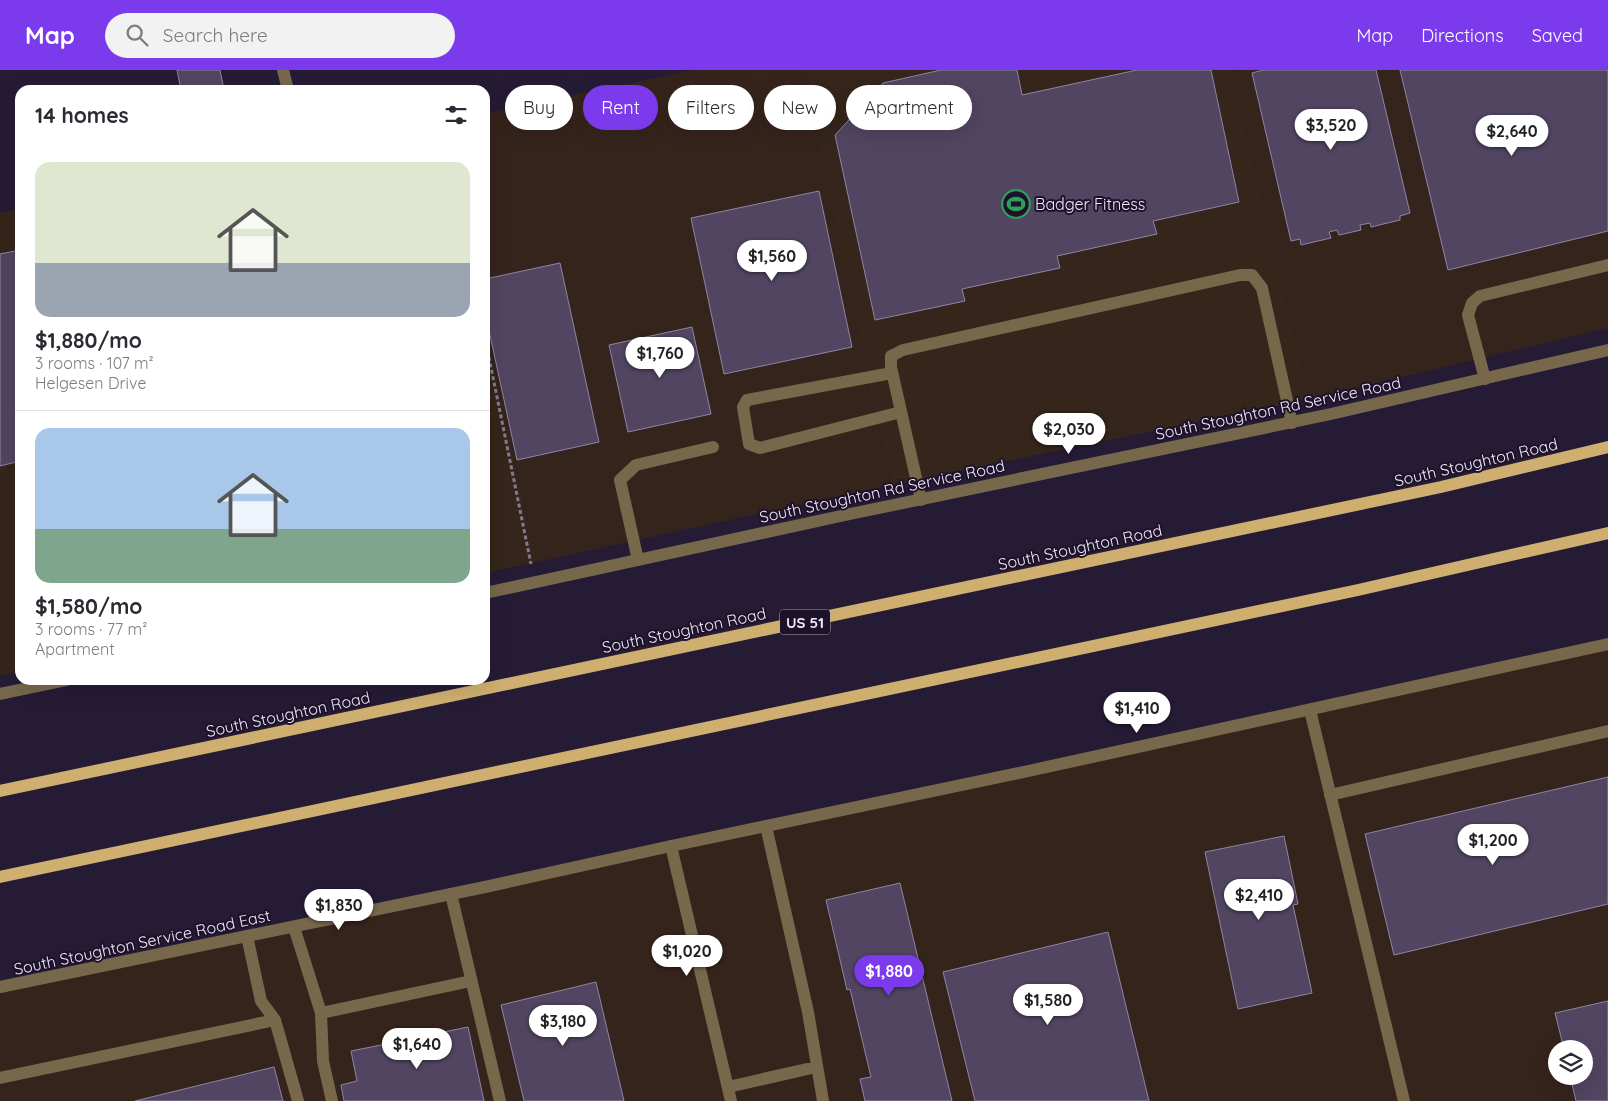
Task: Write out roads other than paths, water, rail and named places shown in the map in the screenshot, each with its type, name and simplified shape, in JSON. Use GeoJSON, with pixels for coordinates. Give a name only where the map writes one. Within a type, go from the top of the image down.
{"type":"FeatureCollection","features":[{"type":"Feature","properties":{"kind":"main road","name":"South Stoughton Road"},"geometry":{"type":"LineString","coordinates":[[0,791],[1432,490],[1608,447]]}},
{"type":"Feature","properties":{"kind":"main road"},"geometry":{"type":"LineString","coordinates":[[0,877],[1358,590],[1608,532]]}},
{"type":"Feature","properties":{"kind":"street"},"geometry":{"type":"LineString","coordinates":[[283,70],[287,85]]}},
{"type":"Feature","properties":{"kind":"street"},"geometry":{"type":"LineString","coordinates":[[1485,378],[1468,315],[1472,303],[1480,296],[1608,265]]}},
{"type":"Feature","properties":{"kind":"street"},"geometry":{"type":"LineString","coordinates":[[921,500],[892,373],[891,356],[903,350],[1240,275],[1252,275],[1262,288],[1292,423]]}},
{"type":"Feature","properties":{"kind":"street","name":"South Stoughton Rd Service Road"},"geometry":{"type":"LineString","coordinates":[[490,592],[1292,423],[1608,350]]}},
{"type":"Feature","properties":{"kind":"street"},"geometry":{"type":"LineString","coordinates":[[892,373],[747,400],[743,407],[749,444],[760,448],[901,412]]}},
{"type":"Feature","properties":{"kind":"street"},"geometry":{"type":"LineString","coordinates":[[638,560],[620,480],[636,465],[713,447]]}},
{"type":"Feature","properties":{"kind":"street"},"geometry":{"type":"LineString","coordinates":[[731,1101],[671,846],[1034,770],[1608,644]]}},
{"type":"Feature","properties":{"kind":"street"},"geometry":{"type":"LineString","coordinates":[[0,694],[43,685]]}},
{"type":"Feature","properties":{"kind":"street"},"geometry":{"type":"LineString","coordinates":[[1310,710],[1404,1101]]}},
{"type":"Feature","properties":{"kind":"street"},"geometry":{"type":"LineString","coordinates":[[1330,795],[1608,731]]}},
{"type":"Feature","properties":{"kind":"street"},"geometry":{"type":"LineString","coordinates":[[766,826],[808,1012],[823,1101]]}},
{"type":"Feature","properties":{"kind":"street","name":"South Stoughton Service Road East"},"geometry":{"type":"LineString","coordinates":[[0,987],[294,927],[671,846]]}},
{"type":"Feature","properties":{"kind":"street"},"geometry":{"type":"LineString","coordinates":[[450,894],[500,1101]]}},
{"type":"Feature","properties":{"kind":"street"},"geometry":{"type":"LineString","coordinates":[[294,927],[321,1013],[323,1062],[332,1101]]}},
{"type":"Feature","properties":{"kind":"street"},"geometry":{"type":"LineString","coordinates":[[247,936],[261,1001],[274,1020],[298,1101]]}},
{"type":"Feature","properties":{"kind":"street"},"geometry":{"type":"LineString","coordinates":[[321,1013],[471,981]]}},
{"type":"Feature","properties":{"kind":"street"},"geometry":{"type":"LineString","coordinates":[[0,1078],[274,1020]]}},
{"type":"Feature","properties":{"kind":"street"},"geometry":{"type":"LineString","coordinates":[[728,1087],[816,1067]]}},
{"type":"Feature","properties":{"kind":"place","name":"Badger Fitness"},"geometry":{"type":"Point","coordinates":[1016,204]}}]}
